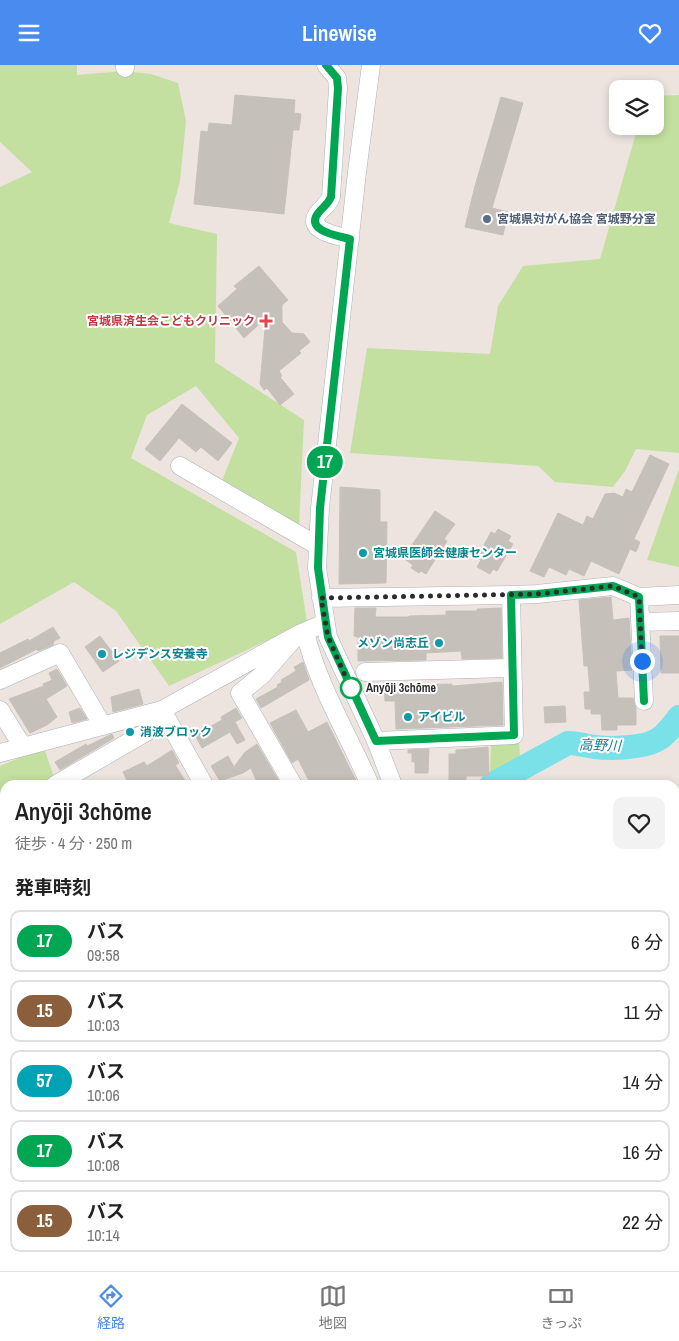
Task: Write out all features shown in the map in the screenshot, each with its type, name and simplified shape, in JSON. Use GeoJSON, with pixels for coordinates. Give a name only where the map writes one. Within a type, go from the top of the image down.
{"type":"FeatureCollection","features":[{"type":"Feature","properties":{"kind":"street"},"geometry":{"type":"LineString","coordinates":[[326,65],[337,78],[338,88],[331,197],[327,206],[319,212],[315,219],[318,229],[328,234],[350,239]]}},
{"type":"Feature","properties":{"kind":"street"},"geometry":{"type":"LineString","coordinates":[[371,65],[320,508],[318,568],[328,637],[376,741],[391,780]]}},
{"type":"Feature","properties":{"kind":"street"},"geometry":{"type":"LineString","coordinates":[[180,466],[318,546]]}},
{"type":"Feature","properties":{"kind":"street"},"geometry":{"type":"LineString","coordinates":[[321,598],[537,594],[613,586],[639,597],[679,595]]}},
{"type":"Feature","properties":{"kind":"street"},"geometry":{"type":"LineString","coordinates":[[376,741],[514,735],[511,595]]}},
{"type":"Feature","properties":{"kind":"street"},"geometry":{"type":"LineString","coordinates":[[639,597],[644,701]]}},
{"type":"Feature","properties":{"kind":"street"},"geometry":{"type":"LineString","coordinates":[[640,622],[679,621]]}},
{"type":"Feature","properties":{"kind":"street"},"geometry":{"type":"LineString","coordinates":[[63,780],[165,715],[301,634],[325,623]]}},
{"type":"Feature","properties":{"kind":"street"},"geometry":{"type":"LineString","coordinates":[[290,780],[240,693],[262,675],[301,634]]}},
{"type":"Feature","properties":{"kind":"street"},"geometry":{"type":"LineString","coordinates":[[301,634],[331,706],[356,752],[368,780]]}},
{"type":"Feature","properties":{"kind":"street"},"geometry":{"type":"LineString","coordinates":[[0,680],[60,653],[103,726]]}},
{"type":"Feature","properties":{"kind":"street"},"geometry":{"type":"LineString","coordinates":[[365,672],[512,668]]}},
{"type":"Feature","properties":{"kind":"street"},"geometry":{"type":"LineString","coordinates":[[0,710],[23,747]]}},
{"type":"Feature","properties":{"kind":"street"},"geometry":{"type":"LineString","coordinates":[[0,753],[103,726],[165,715]]}},
{"type":"Feature","properties":{"kind":"street"},"geometry":{"type":"LineString","coordinates":[[165,715],[201,780]]}},
{"type":"Feature","properties":{"kind":"green space"},"geometry":{"type":"Polygon","coordinates":[[[0,65],[77,65],[77,75],[123,71],[151,74],[178,83],[186,121],[180,181],[169,223],[217,234],[215,362],[304,420],[299,526],[221,483],[239,438],[196,386],[147,415],[131,458],[296,552],[307,622],[169,686],[116,611],[74,582],[0,624],[0,187],[32,172],[0,142],[0,65]]]}},
{"type":"Feature","properties":{"kind":"green space"},"geometry":{"type":"Polygon","coordinates":[[[679,95],[679,453],[636,449],[625,471],[613,487],[555,482],[538,466],[350,453],[367,348],[490,354],[498,306],[523,266],[600,259],[635,135],[664,135],[664,96],[679,95]]]}},
{"type":"Feature","properties":{"kind":"green space"},"geometry":{"type":"Polygon","coordinates":[[[679,469],[679,567],[647,560],[679,469]]]}},
{"type":"Feature","properties":{"kind":"green space"},"geometry":{"type":"Polygon","coordinates":[[[519,740],[520,759],[490,776],[491,743],[519,740]]]}},
{"type":"Feature","properties":{"kind":"green space"},"geometry":{"type":"Polygon","coordinates":[[[45,751],[55,780],[0,780],[0,766],[28,754],[45,751]]]}},
{"type":"Feature","properties":{"kind":"building"},"geometry":{"type":"Polygon","coordinates":[[[235,95],[295,100],[294,113],[301,114],[299,130],[293,130],[284,214],[194,204],[201,131],[208,132],[209,123],[232,125],[235,95]]]}},
{"type":"Feature","properties":{"kind":"building"},"geometry":{"type":"Polygon","coordinates":[[[501,97],[523,103],[492,208],[508,212],[503,235],[465,227],[501,97]]]}},
{"type":"Feature","properties":{"kind":"building"},"geometry":{"type":"Polygon","coordinates":[[[259,266],[288,300],[282,305],[282,322],[292,333],[304,334],[310,342],[299,351],[301,353],[279,371],[282,376],[280,377],[294,394],[280,405],[267,388],[264,390],[260,384],[266,318],[244,338],[218,306],[237,289],[234,286],[259,266]]]}},
{"type":"Feature","properties":{"kind":"building"},"geometry":{"type":"Polygon","coordinates":[[[182,404],[232,443],[218,461],[201,447],[196,452],[179,438],[160,461],[145,449],[182,404]]]}},
{"type":"Feature","properties":{"kind":"building"},"geometry":{"type":"Polygon","coordinates":[[[650,455],[669,464],[634,539],[640,542],[636,552],[630,549],[619,574],[591,561],[584,576],[569,569],[566,575],[549,567],[544,577],[530,571],[558,513],[583,525],[587,516],[593,519],[605,494],[614,493],[623,497],[626,489],[632,492],[650,455]]]}},
{"type":"Feature","properties":{"kind":"building","name":"宮城県医師会健康センター"},"geometry":{"type":"Polygon","coordinates":[[[340,487],[380,490],[380,522],[387,522],[386,583],[339,584],[340,487]]]}},
{"type":"Feature","properties":{"kind":"building"},"geometry":{"type":"Polygon","coordinates":[[[435,511],[455,524],[444,539],[447,541],[426,574],[421,571],[419,573],[411,568],[413,565],[403,558],[435,511]]]}},
{"type":"Feature","properties":{"kind":"building"},"geometry":{"type":"Polygon","coordinates":[[[498,529],[511,536],[508,541],[513,544],[497,571],[493,569],[490,574],[477,567],[481,560],[477,558],[491,532],[495,534],[498,529]]]}},
{"type":"Feature","properties":{"kind":"building"},"geometry":{"type":"Polygon","coordinates":[[[611,597],[613,620],[629,618],[632,670],[616,671],[618,698],[633,698],[636,708],[636,725],[617,725],[617,730],[602,730],[601,714],[591,714],[591,709],[585,709],[584,692],[590,692],[588,666],[584,666],[579,600],[611,597]]]}},
{"type":"Feature","properties":{"kind":"building"},"geometry":{"type":"Polygon","coordinates":[[[355,608],[376,608],[375,617],[409,617],[446,615],[446,611],[477,611],[477,609],[501,608],[502,658],[462,659],[461,651],[426,653],[426,660],[358,661],[358,637],[354,636],[355,608]]]}},
{"type":"Feature","properties":{"kind":"building"},"geometry":{"type":"Polygon","coordinates":[[[53,627],[60,638],[54,641],[53,645],[38,651],[37,649],[0,668],[0,653],[28,639],[29,641],[53,627]]]}},
{"type":"Feature","properties":{"kind":"building","name":"レジデンス安養寺"},"geometry":{"type":"Polygon","coordinates":[[[100,636],[119,661],[103,672],[85,647],[100,636]]]}},
{"type":"Feature","properties":{"kind":"building"},"geometry":{"type":"Polygon","coordinates":[[[660,636],[679,636],[679,673],[661,673],[660,636]]]}},
{"type":"Feature","properties":{"kind":"building"},"geometry":{"type":"Polygon","coordinates":[[[303,662],[309,680],[261,708],[256,699],[278,687],[277,685],[282,682],[281,680],[296,671],[294,667],[303,662]]]}},
{"type":"Feature","properties":{"kind":"building"},"geometry":{"type":"Polygon","coordinates":[[[57,669],[67,686],[46,699],[57,717],[47,725],[30,733],[9,699],[44,686],[43,684],[52,680],[49,673],[57,669]]]}},
{"type":"Feature","properties":{"kind":"building"},"geometry":{"type":"Polygon","coordinates":[[[384,682],[414,685],[452,684],[452,686],[502,682],[503,725],[396,729],[395,701],[385,701],[384,682]]]}},
{"type":"Feature","properties":{"kind":"building"},"geometry":{"type":"Polygon","coordinates":[[[139,689],[143,704],[113,712],[111,697],[139,689]]]}},
{"type":"Feature","properties":{"kind":"building"},"geometry":{"type":"Polygon","coordinates":[[[565,706],[566,722],[545,723],[544,707],[565,706]]]}},
{"type":"Feature","properties":{"kind":"building"},"geometry":{"type":"Polygon","coordinates":[[[80,708],[87,719],[72,723],[69,712],[80,708]]]}},
{"type":"Feature","properties":{"kind":"building"},"geometry":{"type":"Polygon","coordinates":[[[236,708],[242,718],[235,722],[245,740],[237,744],[230,732],[202,748],[195,735],[222,720],[221,717],[236,708]]]}},
{"type":"Feature","properties":{"kind":"building"},"geometry":{"type":"Polygon","coordinates":[[[296,710],[308,732],[327,722],[356,780],[308,780],[298,759],[292,763],[270,723],[296,710]]]}},
{"type":"Feature","properties":{"kind":"building"},"geometry":{"type":"Polygon","coordinates":[[[112,734],[114,738],[60,770],[55,762],[86,744],[87,746],[112,734]]]}},
{"type":"Feature","properties":{"kind":"building"},"geometry":{"type":"Polygon","coordinates":[[[257,744],[278,780],[256,780],[251,768],[243,773],[219,780],[211,766],[228,756],[234,767],[245,752],[257,744]]]}},
{"type":"Feature","properties":{"kind":"building"},"geometry":{"type":"Polygon","coordinates":[[[488,747],[489,776],[466,776],[466,780],[449,780],[449,754],[456,754],[456,750],[488,747]]]}},
{"type":"Feature","properties":{"kind":"building"},"geometry":{"type":"Polygon","coordinates":[[[429,749],[428,773],[415,773],[415,762],[412,762],[412,753],[408,753],[408,750],[429,749]]]}},
{"type":"Feature","properties":{"kind":"building"},"geometry":{"type":"Polygon","coordinates":[[[172,750],[179,763],[175,765],[185,780],[127,780],[123,772],[144,762],[147,766],[172,750]]]}},
{"type":"Feature","properties":{"kind":"waterway","name":"高野川"},"geometry":{"type":"LineString","coordinates":[[500,780],[568,743],[610,748],[651,743],[669,730],[679,717]]}},
{"type":"Feature","properties":{"kind":"bus line","name":"17"},"geometry":{"type":"LineString","coordinates":[[326,65],[337,78],[338,88],[331,197],[327,206],[319,212],[315,219],[318,229],[328,234],[350,239],[320,508],[318,568],[328,637],[376,741],[514,735],[511,595],[613,586],[639,597],[644,701]]}},
{"type":"Feature","properties":{"kind":"place","name":"宮城県対がん協会 宮城野分室"},"geometry":{"type":"Point","coordinates":[487,219]}},
{"type":"Feature","properties":{"kind":"place","name":"宮城県済生会こどもクリニック"},"geometry":{"type":"Point","coordinates":[266,321]}},
{"type":"Feature","properties":{"kind":"place","name":"宮城県医師会健康センター"},"geometry":{"type":"Point","coordinates":[363,553]}},
{"type":"Feature","properties":{"kind":"place","name":"メゾン尚志丘"},"geometry":{"type":"Point","coordinates":[439,643]}},
{"type":"Feature","properties":{"kind":"place","name":"レジデンス安養寺"},"geometry":{"type":"Point","coordinates":[102,654]}},
{"type":"Feature","properties":{"kind":"place","name":"Anyōji 3chōme"},"geometry":{"type":"Point","coordinates":[351,688]}},
{"type":"Feature","properties":{"kind":"place","name":"アイビル"},"geometry":{"type":"Point","coordinates":[408,717]}},
{"type":"Feature","properties":{"kind":"place","name":"消波ブロック"},"geometry":{"type":"Point","coordinates":[130,732]}},
{"type":"Feature","properties":{"kind":"route"},"geometry":{"type":"LineString","coordinates":[[351,688],[328,637],[321,598],[537,594],[613,586],[639,597],[642,661]]}}]}
